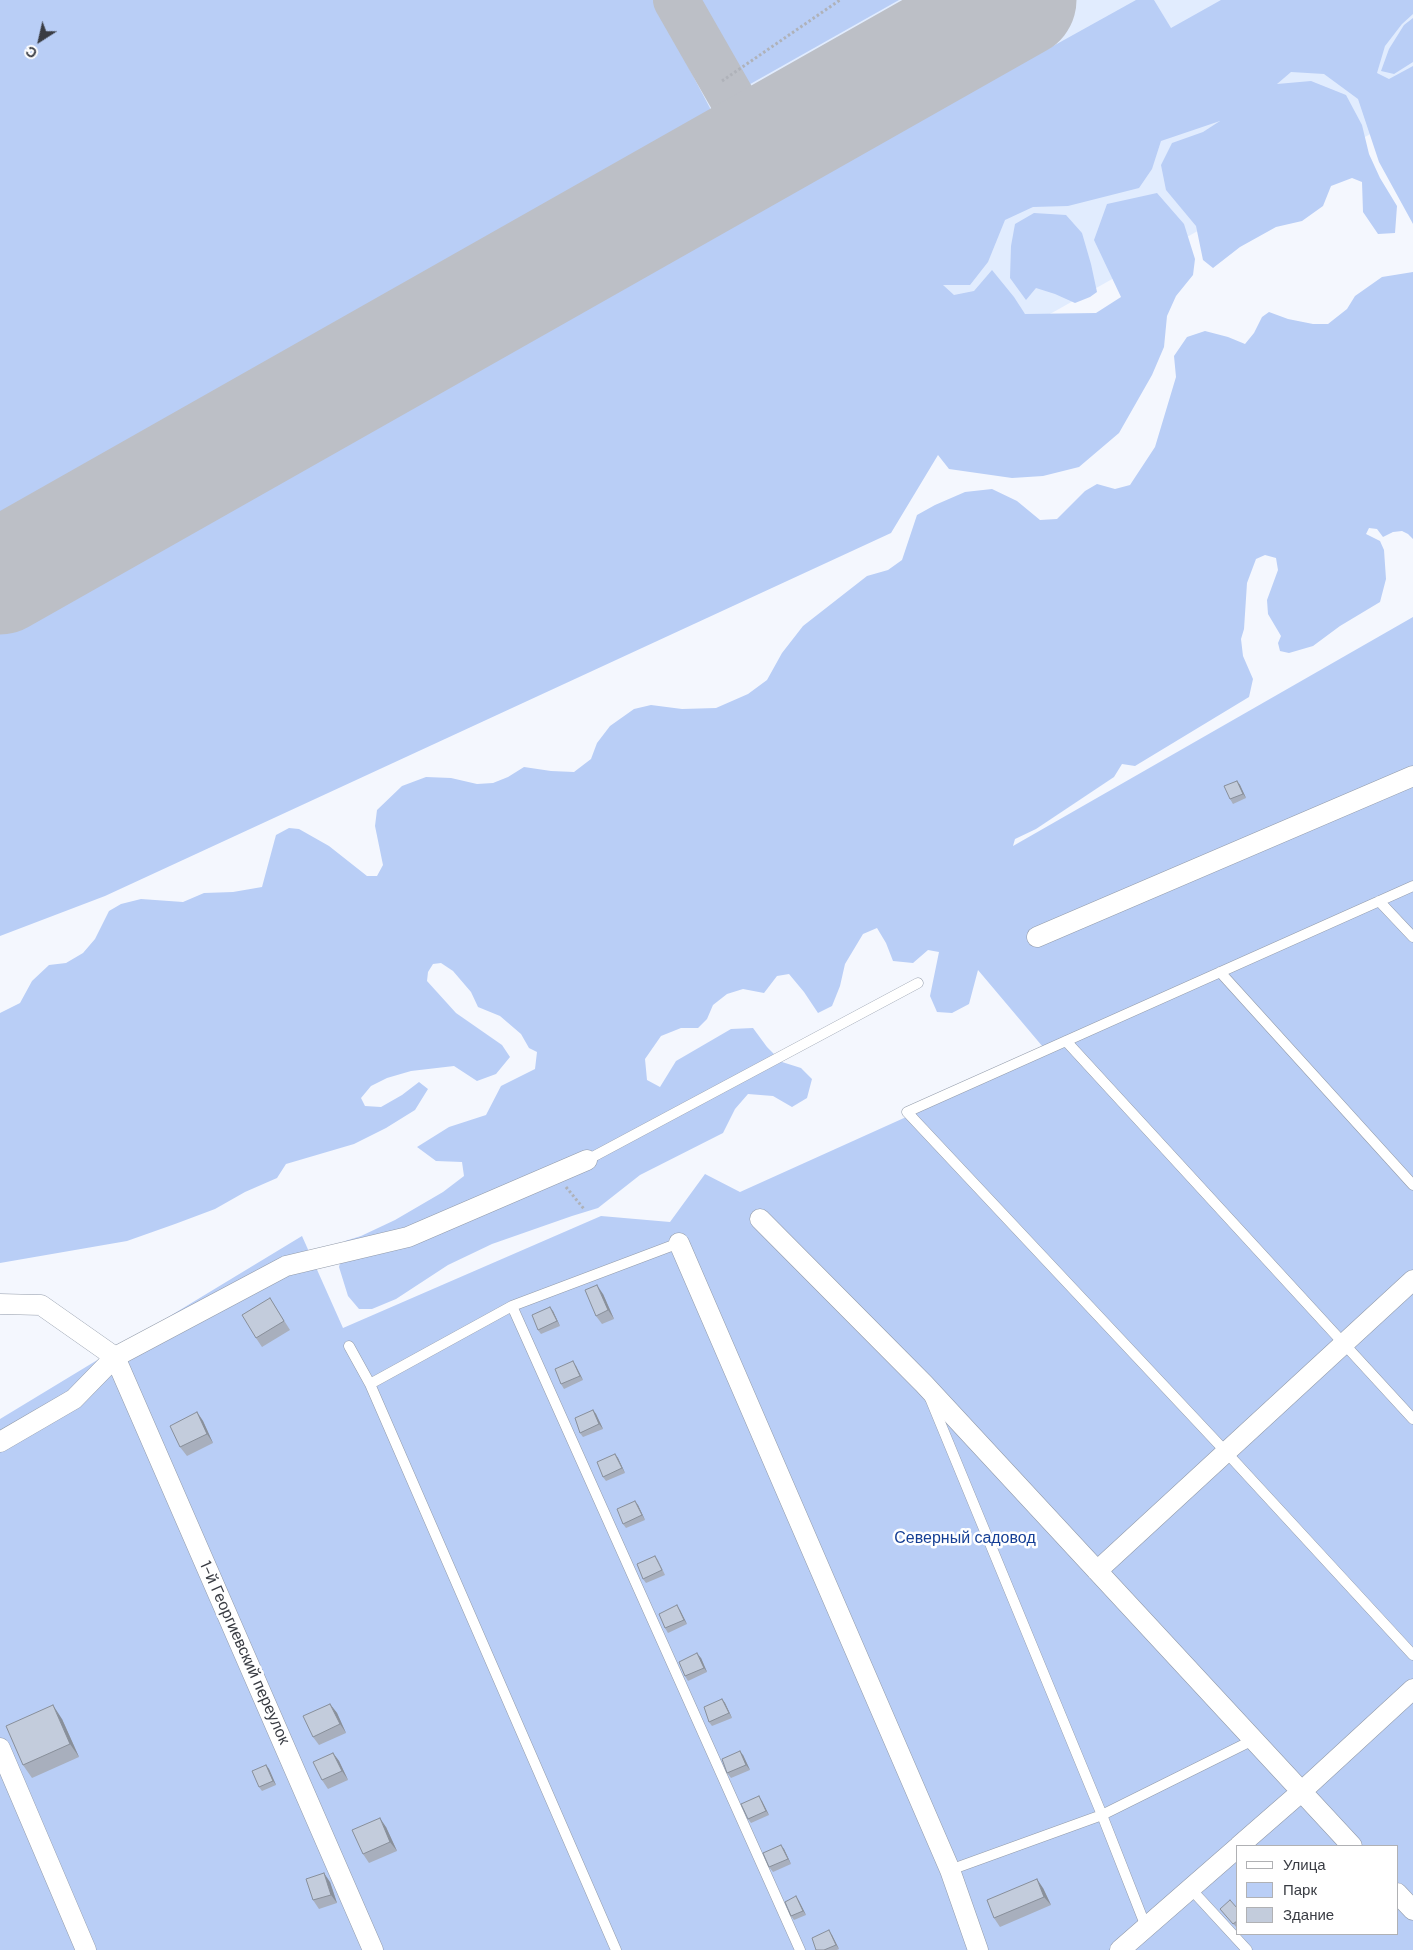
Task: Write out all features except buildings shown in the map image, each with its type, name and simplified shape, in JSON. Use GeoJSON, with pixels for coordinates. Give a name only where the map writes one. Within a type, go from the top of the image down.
{"type":"FeatureCollection","features":[{"type":"Feature","properties":{"kind":"street"},"geometry":{"type":"LineString","coordinates":[[1036,937],[1413,776]]}},
{"type":"Feature","properties":{"kind":"street"},"geometry":{"type":"LineString","coordinates":[[0,1442],[74,1399],[115,1357],[286,1266],[408,1237],[587,1160]]}},
{"type":"Feature","properties":{"kind":"street"},"geometry":{"type":"LineString","coordinates":[[760,1219],[924,1384],[1351,1845]]}},
{"type":"Feature","properties":{"kind":"street"},"geometry":{"type":"LineString","coordinates":[[678,1243],[950,1870],[978,1950]]}},
{"type":"Feature","properties":{"kind":"street"},"geometry":{"type":"LineString","coordinates":[[1097,1571],[1413,1280]]}},
{"type":"Feature","properties":{"kind":"street"},"geometry":{"type":"LineString","coordinates":[[0,1304],[41,1305],[115,1357]]}},
{"type":"Feature","properties":{"kind":"street","name":"1-й Георгиевский переулок"},"geometry":{"type":"LineString","coordinates":[[115,1357],[373,1950]]}},
{"type":"Feature","properties":{"kind":"street"},"geometry":{"type":"LineString","coordinates":[[1240,1845],[1413,1689]]}},
{"type":"Feature","properties":{"kind":"street"},"geometry":{"type":"LineString","coordinates":[[0,1748],[86,1950]]}},
{"type":"Feature","properties":{"kind":"street"},"geometry":{"type":"LineString","coordinates":[[1120,1950],[1236,1849]]}},
{"type":"Feature","properties":{"kind":"street"},"geometry":{"type":"LineString","coordinates":[[1398,1894],[1413,1910]]}},
{"type":"Feature","properties":{"kind":"lane"},"geometry":{"type":"LineString","coordinates":[[1413,886],[907,1112],[1226,1452],[1413,1655]]}},
{"type":"Feature","properties":{"kind":"lane"},"geometry":{"type":"LineString","coordinates":[[1379,901],[1413,937]]}},
{"type":"Feature","properties":{"kind":"lane"},"geometry":{"type":"LineString","coordinates":[[1220,972],[1413,1184]]}},
{"type":"Feature","properties":{"kind":"lane"},"geometry":{"type":"LineString","coordinates":[[587,1160],[918,983]]}},
{"type":"Feature","properties":{"kind":"lane"},"geometry":{"type":"LineString","coordinates":[[1066,1041],[1413,1419]]}},
{"type":"Feature","properties":{"kind":"lane"},"geometry":{"type":"LineString","coordinates":[[370,1384],[512,1306],[678,1243]]}},
{"type":"Feature","properties":{"kind":"lane"},"geometry":{"type":"LineString","coordinates":[[512,1306],[800,1950]]}},
{"type":"Feature","properties":{"kind":"lane"},"geometry":{"type":"LineString","coordinates":[[349,1346],[370,1384],[616,1950]]}},
{"type":"Feature","properties":{"kind":"lane"},"geometry":{"type":"LineString","coordinates":[[924,1384],[1146,1927]]}},
{"type":"Feature","properties":{"kind":"lane"},"geometry":{"type":"LineString","coordinates":[[950,1870],[1102,1816],[1253,1740]]}},
{"type":"Feature","properties":{"kind":"lane"},"geometry":{"type":"LineString","coordinates":[[1190,1888],[1247,1950]]}},
{"type":"Feature","properties":{"kind":"path"},"geometry":{"type":"LineString","coordinates":[[722,81],[840,0]]}},
{"type":"Feature","properties":{"kind":"path"},"geometry":{"type":"LineString","coordinates":[[554,1173],[584,1209]]}},
{"type":"Feature","properties":{"kind":"shaded area"},"geometry":{"type":"Polygon","coordinates":[[[236,0],[1413,0],[1413,110],[0,904],[0,130],[236,0]]]}},
{"type":"Feature","properties":{"kind":"green space"},"geometry":{"type":"Polygon","coordinates":[[[0,0],[653,0],[711,110],[0,526],[0,0]]]}},
{"type":"Feature","properties":{"kind":"green space"},"geometry":{"type":"Polygon","coordinates":[[[695,0],[899,0],[745,87],[695,0]]]}},
{"type":"Feature","properties":{"kind":"green space"},"geometry":{"type":"Polygon","coordinates":[[[1136,0],[1154,0],[1171,28],[1221,0],[1413,0],[1413,14],[1402,24],[1385,46],[1377,73],[1389,79],[1413,66],[1413,224],[1379,162],[1358,99],[1324,74],[1291,72],[1277,84],[1311,81],[1346,95],[1362,125],[1369,154],[1380,178],[1397,206],[1395,233],[1378,234],[1363,212],[1362,182],[1352,178],[1331,186],[1323,206],[1302,221],[1276,227],[1240,247],[1213,268],[1203,260],[1196,226],[1166,190],[1161,165],[1172,143],[1203,132],[1220,121],[1161,141],[1152,169],[1139,188],[1068,206],[1033,207],[1005,220],[988,262],[970,285],[943,285],[954,295],[974,291],[992,270],[1025,314],[1096,313],[1121,297],[1094,240],[1107,204],[1157,193],[1184,224],[1195,259],[1193,275],[1176,296],[1167,316],[1164,347],[1152,375],[1119,433],[1079,467],[1043,476],[1012,478],[949,469],[938,455],[891,533],[105,896],[0,936],[0,631],[1136,0]]]}},
{"type":"Feature","properties":{"kind":"green space"},"geometry":{"type":"Polygon","coordinates":[[[1413,18],[1413,62],[1394,74],[1381,71],[1389,49],[1404,25],[1413,18]]]}},
{"type":"Feature","properties":{"kind":"green space"},"geometry":{"type":"Polygon","coordinates":[[[1034,213],[1066,215],[1082,233],[1097,292],[1075,303],[1036,288],[1026,300],[1010,278],[1011,246],[1015,224],[1034,213]]]}},
{"type":"Feature","properties":{"kind":"green space","name":"Северный садовод"},"geometry":{"type":"Polygon","coordinates":[[[1413,272],[1413,539],[1402,531],[1393,532],[1383,537],[1377,529],[1369,528],[1366,534],[1380,541],[1384,550],[1386,579],[1380,602],[1340,626],[1313,646],[1289,653],[1280,651],[1278,643],[1281,636],[1268,614],[1267,600],[1278,570],[1276,558],[1265,555],[1256,559],[1247,583],[1244,629],[1241,639],[1243,656],[1253,679],[1249,697],[1135,766],[1122,764],[1114,777],[1036,829],[1015,839],[1013,846],[1413,617],[1413,1950],[0,1950],[0,1419],[302,1236],[343,1328],[601,1216],[670,1222],[705,1174],[740,1192],[1048,1053],[978,970],[969,1004],[952,1013],[937,1012],[930,996],[939,952],[928,950],[913,963],[893,961],[886,943],[877,928],[863,934],[845,964],[840,986],[832,1006],[818,1013],[789,974],[777,976],[764,993],[743,989],[727,994],[713,1005],[707,1019],[698,1028],[681,1028],[661,1036],[645,1059],[647,1080],[660,1087],[676,1061],[731,1029],[753,1028],[767,1047],[782,1062],[801,1068],[812,1079],[807,1098],[792,1107],[773,1096],[748,1094],[735,1109],[723,1133],[640,1175],[598,1208],[492,1244],[448,1265],[396,1299],[372,1309],[359,1309],[348,1296],[339,1267],[345,1241],[361,1236],[395,1220],[443,1192],[464,1176],[462,1162],[436,1161],[417,1147],[449,1127],[486,1115],[501,1086],[535,1069],[537,1052],[529,1048],[521,1034],[500,1016],[478,1007],[471,992],[453,971],[441,963],[433,964],[428,972],[427,981],[456,1013],[502,1045],[510,1057],[496,1074],[477,1081],[454,1066],[411,1071],[387,1078],[371,1086],[361,1098],[365,1106],[381,1107],[402,1095],[419,1082],[428,1089],[415,1110],[386,1128],[354,1144],[286,1164],[277,1178],[245,1192],[215,1209],[127,1241],[0,1263],[0,1013],[20,1003],[32,981],[49,965],[66,963],[83,953],[95,939],[109,911],[121,904],[141,899],[183,902],[204,893],[233,892],[262,887],[276,835],[289,828],[299,829],[329,846],[367,876],[377,876],[383,865],[375,826],[377,810],[402,786],[426,777],[451,778],[477,784],[493,783],[508,777],[524,767],[574,772],[591,759],[597,743],[610,726],[634,709],[651,705],[682,709],[716,708],[748,694],[767,680],[782,653],[803,626],[867,576],[888,570],[902,560],[917,515],[935,505],[965,492],[992,489],[1017,501],[1040,520],[1057,519],[1085,491],[1097,484],[1115,489],[1130,485],[1155,447],[1176,377],[1174,356],[1187,337],[1205,331],[1245,344],[1254,333],[1262,317],[1269,312],[1288,319],[1313,324],[1328,324],[1347,309],[1355,296],[1382,277],[1413,272]]]}},
{"type":"Feature","properties":{"kind":"taxiway"},"geometry":{"type":"LineString","coordinates":[[676,0],[744,119],[746,135],[744,144],[739,153],[727,165]]}},
{"type":"Feature","properties":{"kind":"taxiway"},"geometry":{"type":"LineString","coordinates":[[744,119],[758,128],[775,130],[794,127]]}},
{"type":"Feature","properties":{"kind":"runway"},"geometry":{"type":"LineString","coordinates":[[0,577],[1019,0]]}}]}
